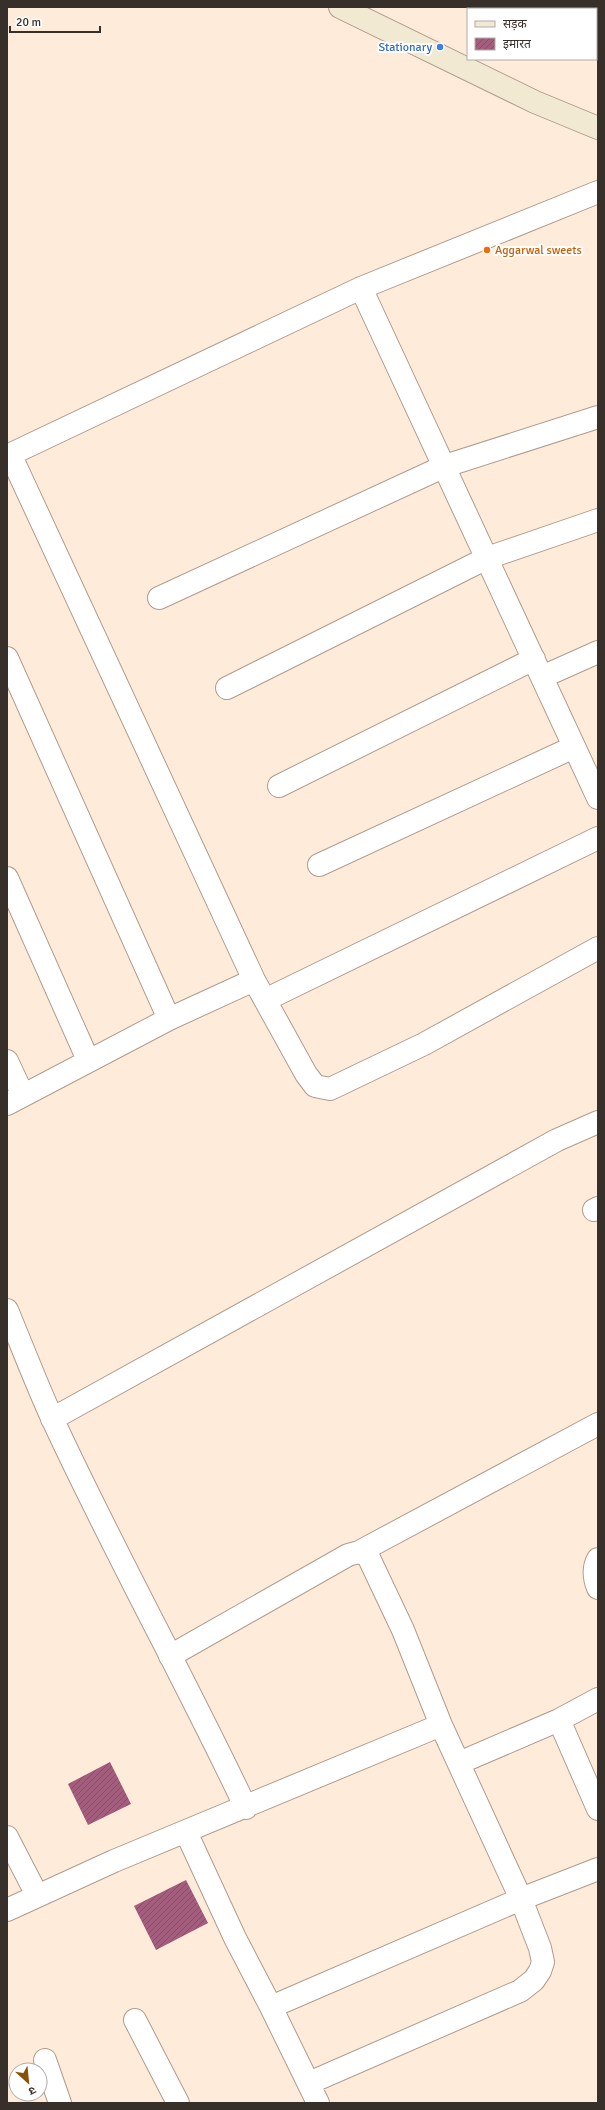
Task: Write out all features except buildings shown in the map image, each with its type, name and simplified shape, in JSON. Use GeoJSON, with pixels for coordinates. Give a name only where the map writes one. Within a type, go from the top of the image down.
{"type":"FeatureCollection","features":[{"type":"Feature","properties":{"kind":"street"},"geometry":{"type":"LineString","coordinates":[[340,7],[535,102],[598,128]]}},
{"type":"Feature","properties":{"kind":"street"},"geometry":{"type":"LineString","coordinates":[[598,192],[362,288],[9,455],[254,980],[306,1074],[315,1086],[330,1089],[424,1044],[598,948]]}},
{"type":"Feature","properties":{"kind":"street"},"geometry":{"type":"LineString","coordinates":[[362,288],[598,798]]}},
{"type":"Feature","properties":{"kind":"street"},"geometry":{"type":"LineString","coordinates":[[159,598],[445,466],[598,417]]}},
{"type":"Feature","properties":{"kind":"street"},"geometry":{"type":"LineString","coordinates":[[226,688],[487,558],[598,520]]}},
{"type":"Feature","properties":{"kind":"street"},"geometry":{"type":"LineString","coordinates":[[279,786],[538,668],[598,652]]}},
{"type":"Feature","properties":{"kind":"street"},"geometry":{"type":"LineString","coordinates":[[7,658],[169,1019]]}},
{"type":"Feature","properties":{"kind":"street"},"geometry":{"type":"LineString","coordinates":[[319,865],[574,747]]}},
{"type":"Feature","properties":{"kind":"street"},"geometry":{"type":"LineString","coordinates":[[265,1000],[598,838]]}},
{"type":"Feature","properties":{"kind":"street"},"geometry":{"type":"LineString","coordinates":[[7,878],[88,1060]]}},
{"type":"Feature","properties":{"kind":"street"},"geometry":{"type":"LineString","coordinates":[[7,1061],[15,1099],[169,1019],[254,980]]}},
{"type":"Feature","properties":{"kind":"street"},"geometry":{"type":"LineString","coordinates":[[52,1419],[557,1140],[598,1122]]}},
{"type":"Feature","properties":{"kind":"street"},"geometry":{"type":"LineString","coordinates":[[7,1310],[52,1419],[170,1656],[206,1724],[246,1808]]}},
{"type":"Feature","properties":{"kind":"street"},"geometry":{"type":"LineString","coordinates":[[170,1656],[348,1555],[359,1552],[598,1424]]}},
{"type":"Feature","properties":{"kind":"street"},"geometry":{"type":"LineString","coordinates":[[309,2083],[520,1991],[534,1980],[540,1971],[543,1962],[540,1948],[521,1899],[441,1725],[424,1678],[374,1567],[368,1556],[359,1552]]}},
{"type":"Feature","properties":{"kind":"street"},"geometry":{"type":"LineString","coordinates":[[598,1559],[595,1564],[595,1579],[598,1588]]}},
{"type":"Feature","properties":{"kind":"street"},"geometry":{"type":"LineString","coordinates":[[459,1763],[559,1720],[598,1699]]}},
{"type":"Feature","properties":{"kind":"street"},"geometry":{"type":"LineString","coordinates":[[559,1720],[598,1809]]}},
{"type":"Feature","properties":{"kind":"street"},"geometry":{"type":"LineString","coordinates":[[7,1910],[186,1832],[441,1725]]}},
{"type":"Feature","properties":{"kind":"street"},"geometry":{"type":"LineString","coordinates":[[186,1832],[235,1938],[318,2103]]}},
{"type":"Feature","properties":{"kind":"street"},"geometry":{"type":"LineString","coordinates":[[7,1837],[37,1896]]}},
{"type":"Feature","properties":{"kind":"street"},"geometry":{"type":"LineString","coordinates":[[271,2007],[521,1899],[598,1869]]}},
{"type":"Feature","properties":{"kind":"street"},"geometry":{"type":"LineString","coordinates":[[136,2020],[178,2103]]}},
{"type":"Feature","properties":{"kind":"street"},"geometry":{"type":"LineString","coordinates":[[45,2060],[60,2103]]}},
{"type":"Feature","properties":{"kind":"place","name":"Stationary"},"geometry":{"type":"Point","coordinates":[440,47]}},
{"type":"Feature","properties":{"kind":"place","name":"Aggarwal sweets"},"geometry":{"type":"Point","coordinates":[487,250]}}]}
